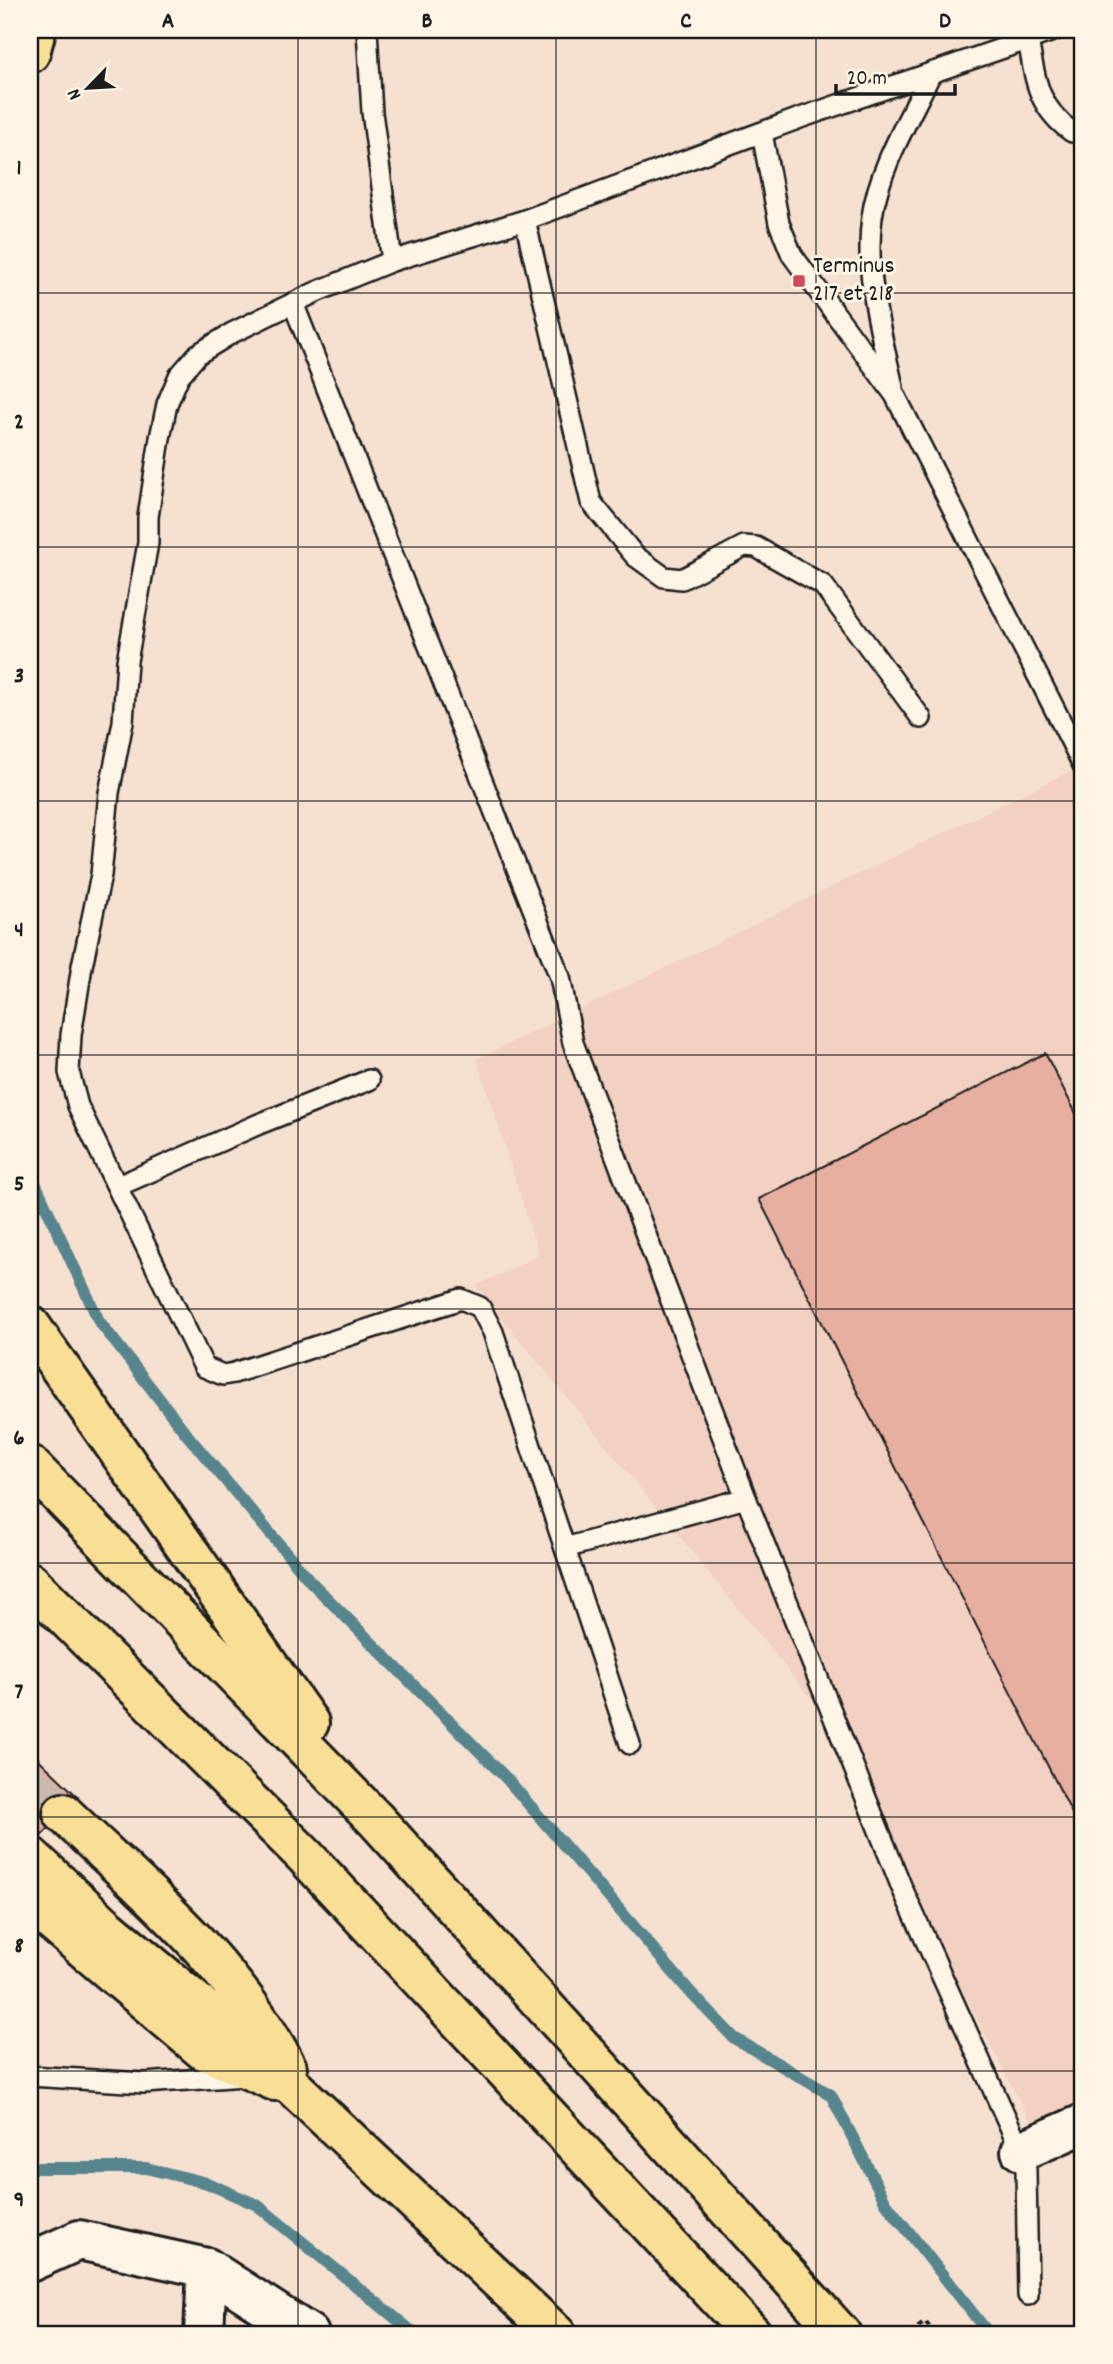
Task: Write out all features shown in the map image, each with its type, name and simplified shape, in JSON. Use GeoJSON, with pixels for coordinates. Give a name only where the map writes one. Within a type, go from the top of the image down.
{"type":"FeatureCollection","features":[{"type":"Feature","properties":{"kind":"main road"},"geometry":{"type":"LineString","coordinates":[[30,53],[36,30]]}},
{"type":"Feature","properties":{"kind":"main road"},"geometry":{"type":"LineString","coordinates":[[30,1325],[376,1820]]}},
{"type":"Feature","properties":{"kind":"main road"},"geometry":{"type":"LineString","coordinates":[[30,1465],[376,1820],[841,2334]]}},
{"type":"Feature","properties":{"kind":"main road"},"geometry":{"type":"LineString","coordinates":[[30,1582],[305,1856],[752,2334]]}},
{"type":"Feature","properties":{"kind":"main road"},"geometry":{"type":"LineString","coordinates":[[46,1834],[210,1987],[297,2089],[556,2334]]}},
{"type":"Feature","properties":{"kind":"main road"},"geometry":{"type":"LineString","coordinates":[[30,1903],[203,2050],[297,2089]]}},
{"type":"Feature","properties":{"kind":"street"},"geometry":{"type":"LineString","coordinates":[[1021,2151],[1083,2124]]}},
{"type":"Feature","properties":{"kind":"street"},"geometry":{"type":"LineString","coordinates":[[30,2262],[79,2240],[206,2267],[309,2334]]}},
{"type":"Feature","properties":{"kind":"street"},"geometry":{"type":"LineString","coordinates":[[204,2334],[206,2267]]}},
{"type":"Feature","properties":{"kind":"lane"},"geometry":{"type":"LineString","coordinates":[[368,30],[372,112],[393,261]]}},
{"type":"Feature","properties":{"kind":"lane"},"geometry":{"type":"LineString","coordinates":[[630,1744],[494,1332],[480,1307],[461,1299],[223,1375],[204,1367],[78,1106],[69,1072],[82,966],[101,875],[109,793],[123,722],[127,661],[148,543],[148,517],[167,404],[179,376],[198,354],[293,303],[393,261],[525,220],[1056,30]]}},
{"type":"Feature","properties":{"kind":"lane"},"geometry":{"type":"LineString","coordinates":[[1028,39],[1036,83],[1052,118],[1072,132],[1083,130]]}},
{"type":"Feature","properties":{"kind":"lane"},"geometry":{"type":"LineString","coordinates":[[895,395],[874,300],[870,248],[872,215],[889,162],[931,73]]}},
{"type":"Feature","properties":{"kind":"lane"},"geometry":{"type":"LineString","coordinates":[[762,133],[779,223],[792,255],[895,395],[1083,765]]}},
{"type":"Feature","properties":{"kind":"lane"},"geometry":{"type":"LineString","coordinates":[[525,220],[591,502],[635,556],[664,577],[682,579],[744,546],[756,547],[823,585],[921,718]]}},
{"type":"Feature","properties":{"kind":"lane"},"geometry":{"type":"LineString","coordinates":[[293,303],[560,978],[573,1043],[746,1498],[902,1888],[1021,2151],[1026,2169],[1028,2295]]}},
{"type":"Feature","properties":{"kind":"lane"},"geometry":{"type":"LineString","coordinates":[[118,1186],[259,1124],[369,1080]]}},
{"type":"Feature","properties":{"kind":"lane"},"geometry":{"type":"LineString","coordinates":[[565,1548],[746,1498]]}},
{"type":"Feature","properties":{"kind":"lane"},"geometry":{"type":"LineString","coordinates":[[30,2076],[145,2083],[257,2074]]}},
{"type":"Feature","properties":{"kind":"path"},"geometry":{"type":"LineString","coordinates":[[911,2334],[925,2322],[935,2334]]}},
{"type":"Feature","properties":{"kind":"shaded area"},"geometry":{"type":"Polygon","coordinates":[[[1083,765],[1083,2105],[1035,2130],[950,1967],[861,1760],[476,1286],[539,1255],[477,1059],[1083,765]]]}},
{"type":"Feature","properties":{"kind":"building"},"geometry":{"type":"Polygon","coordinates":[[[1045,1053],[1083,1127],[1083,1835],[759,1199],[1045,1053]]]}},
{"type":"Feature","properties":{"kind":"building"},"geometry":{"type":"Polygon","coordinates":[[[30,1751],[78,1797],[30,1848],[30,1751]]]}},
{"type":"Feature","properties":{"kind":"waterway"},"geometry":{"type":"LineString","coordinates":[[30,1172],[99,1321],[188,1436],[311,1582],[507,1779],[691,1993],[734,2038],[831,2095],[886,2203],[989,2334]]}},
{"type":"Feature","properties":{"kind":"waterway"},"geometry":{"type":"LineString","coordinates":[[30,2168],[146,2168],[207,2183],[257,2205],[415,2334]]}},
{"type":"Feature","properties":{"kind":"tunnel"},"geometry":{"type":"LineString","coordinates":[[30,1782],[63,1813]]}},
{"type":"Feature","properties":{"kind":"place","name":"Terminus 217 et 218"},"geometry":{"type":"Point","coordinates":[799,281]}}]}
